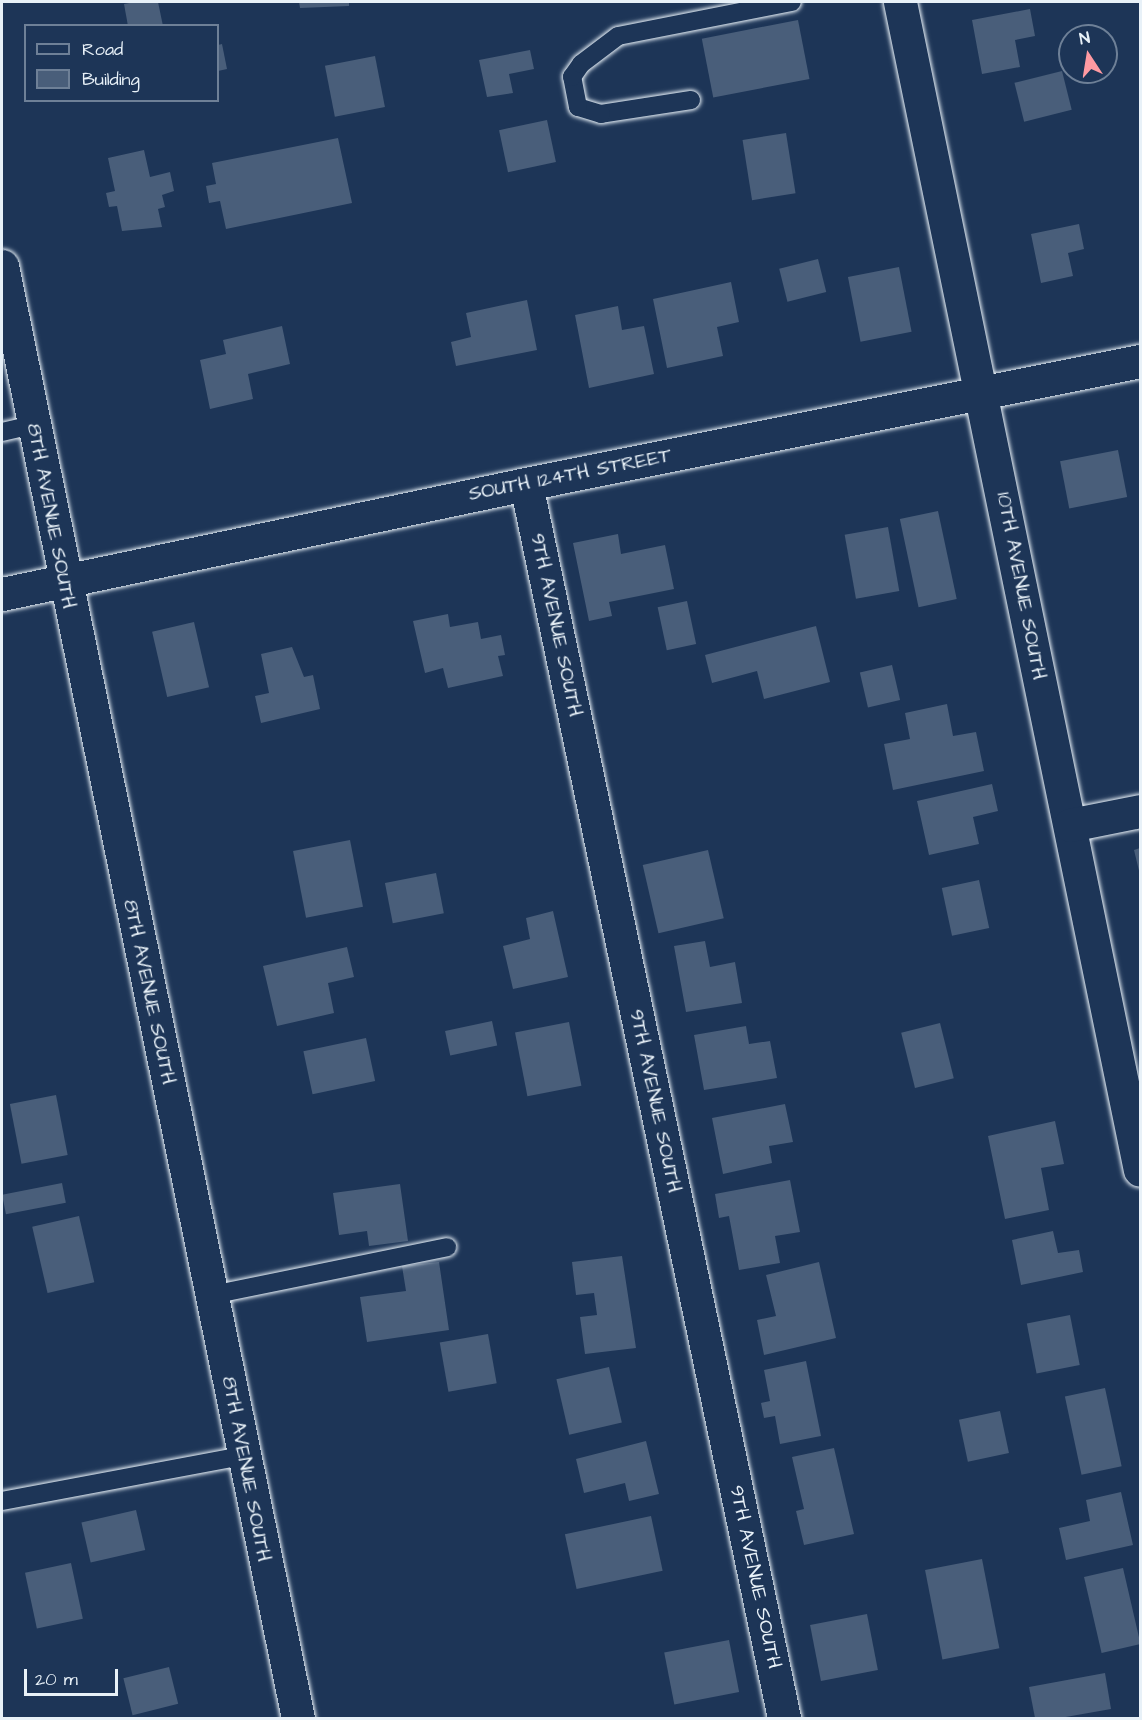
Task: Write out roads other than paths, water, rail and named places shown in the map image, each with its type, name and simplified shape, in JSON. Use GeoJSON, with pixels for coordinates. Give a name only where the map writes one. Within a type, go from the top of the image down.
{"type":"FeatureCollection","features":[{"type":"Feature","properties":{"kind":"street","name":"10TH AVENUE SOUTH"},"geometry":{"type":"LineString","coordinates":[[900,2],[1140,1170]]}},
{"type":"Feature","properties":{"kind":"street","name":"8TH AVENUE SOUTH"},"geometry":{"type":"LineString","coordinates":[[2,266],[17,428],[64,582],[212,1295],[242,1456],[298,1719]]}},
{"type":"Feature","properties":{"kind":"street","name":"SOUTH 124TH STREET"},"geometry":{"type":"LineString","coordinates":[[2,594],[526,483],[1140,361]]}},
{"type":"Feature","properties":{"kind":"street","name":"9TH AVENUE SOUTH"},"geometry":{"type":"LineString","coordinates":[[526,483],[784,1719]]}},
{"type":"Feature","properties":{"kind":"street"},"geometry":{"type":"LineString","coordinates":[[1070,825],[1140,811]]}},
{"type":"Feature","properties":{"kind":"lane"},"geometry":{"type":"LineString","coordinates":[[691,100],[601,114],[578,107],[572,77],[581,64],[618,36],[792,2]]}},
{"type":"Feature","properties":{"kind":"lane"},"geometry":{"type":"LineString","coordinates":[[212,1295],[447,1247]]}},
{"type":"Feature","properties":{"kind":"lane"},"geometry":{"type":"LineString","coordinates":[[2,1502],[242,1456]]}}]}
